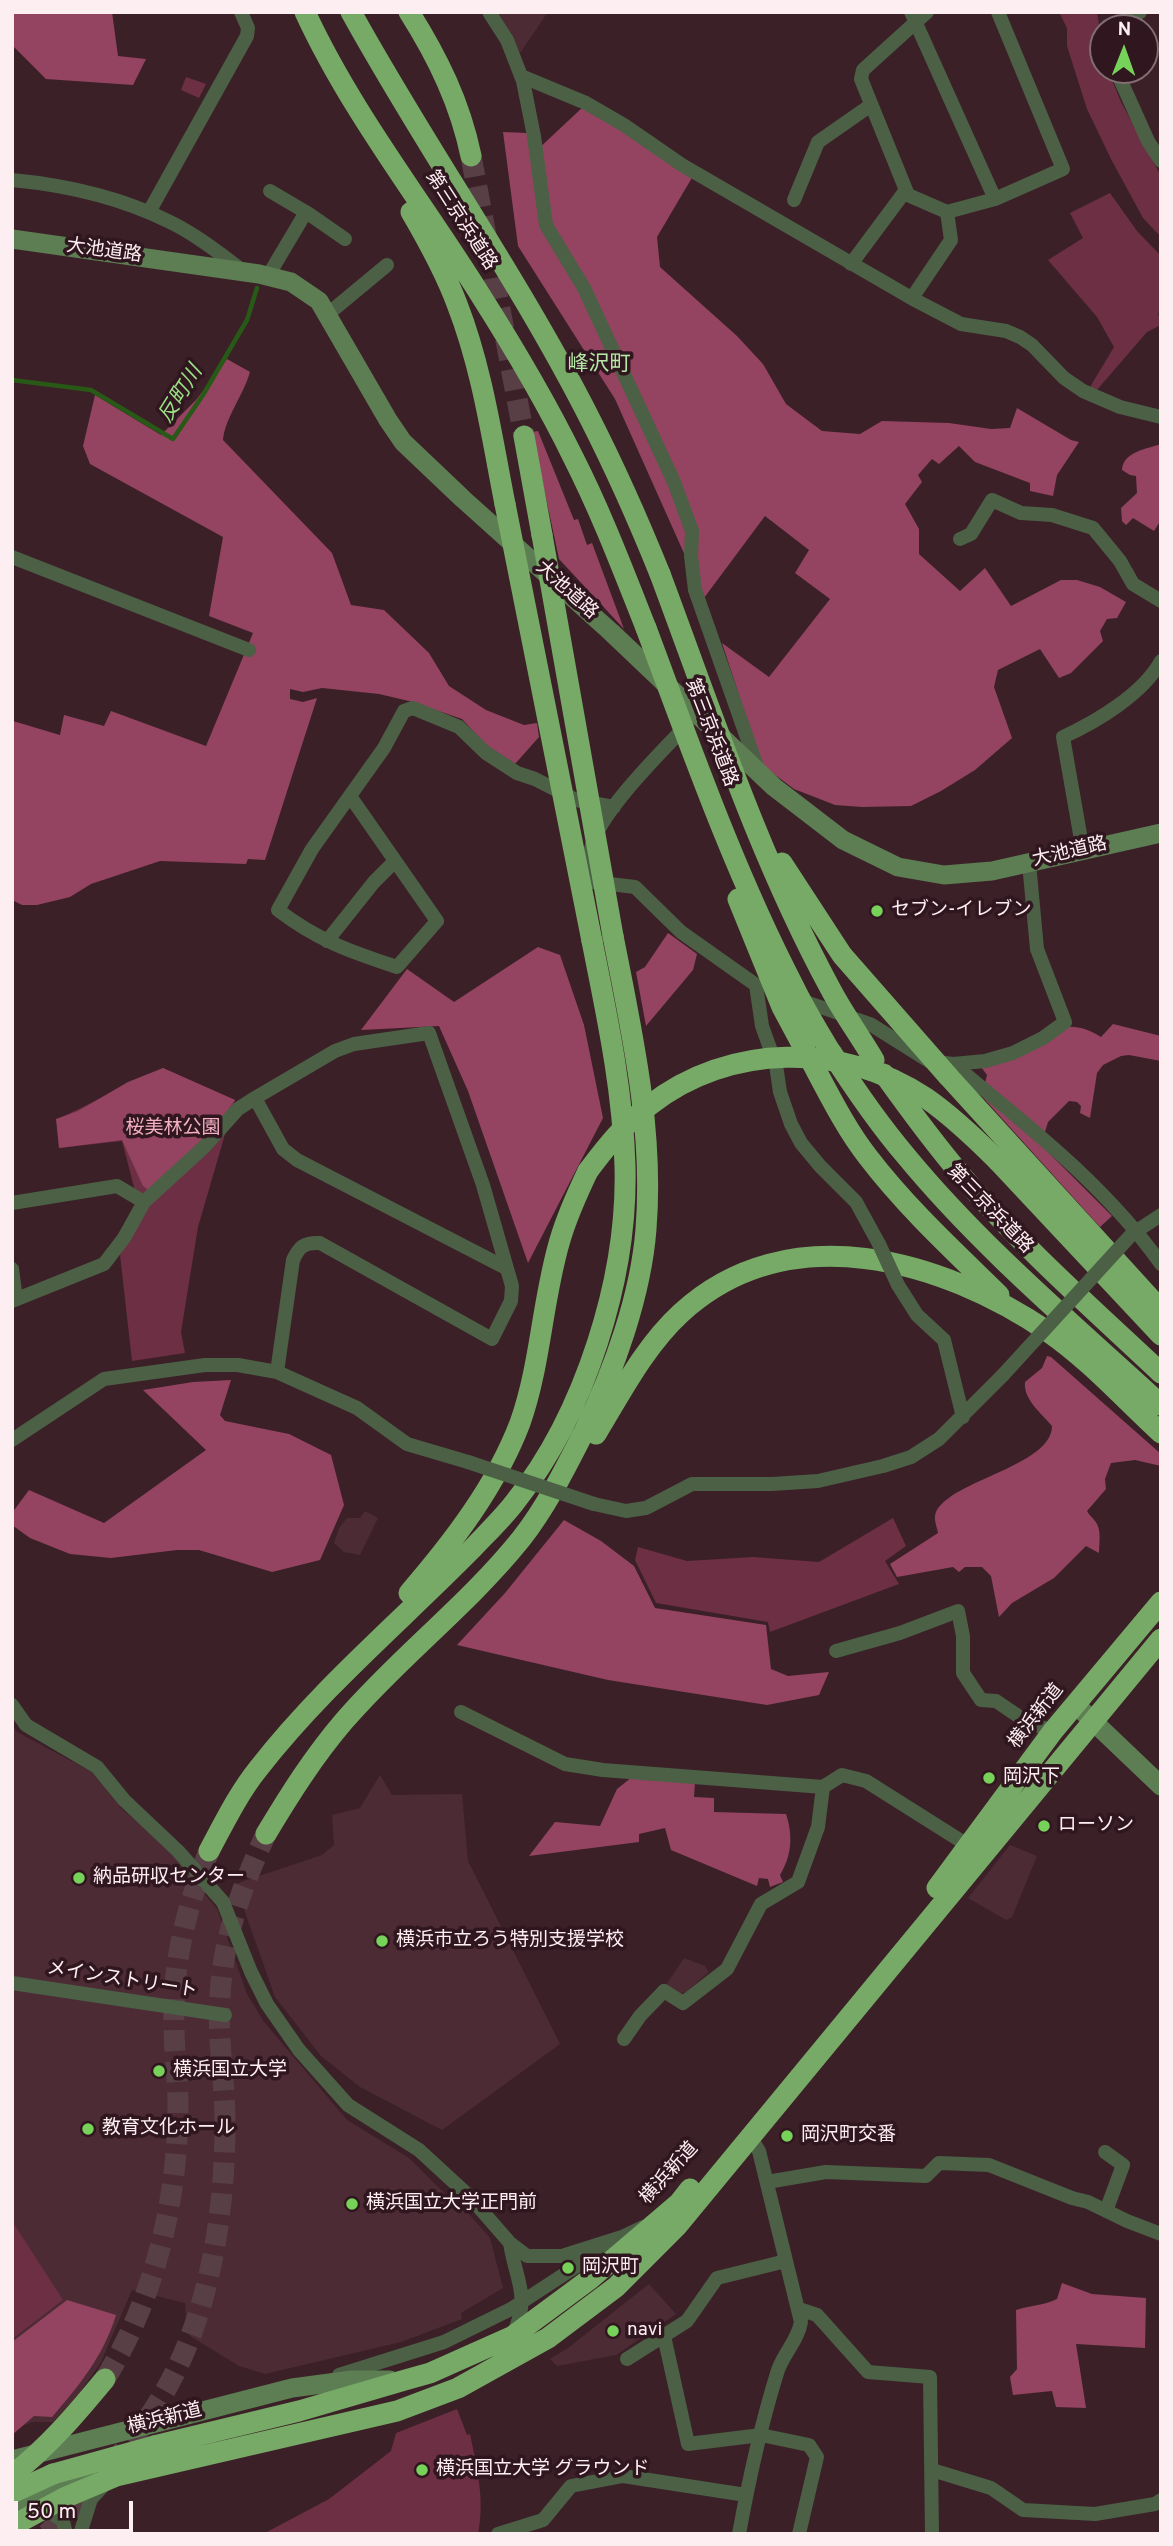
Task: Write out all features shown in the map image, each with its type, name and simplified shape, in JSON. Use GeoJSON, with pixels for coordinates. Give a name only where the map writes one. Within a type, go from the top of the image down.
{"type":"FeatureCollection","features":[{"type":"Feature","properties":{"kind":"highway"},"geometry":{"type":"LineString","coordinates":[[303,12],[309,34],[423,232],[458,305],[473,354],[603,939],[639,1064],[648,1196],[642,1256],[625,1325],[596,1406],[562,1476],[521,1538]]}},
{"type":"Feature","properties":{"kind":"highway","name":"第三京浜道路"},"geometry":{"type":"LineString","coordinates":[[303,12],[351,96],[482,297],[538,390],[574,457],[609,534],[764,926],[793,987],[830,1051],[862,1100],[906,1157],[963,1219],[1161,1405]]}},
{"type":"Feature","properties":{"kind":"highway","name":"第三京浜道路"},"geometry":{"type":"LineString","coordinates":[[351,12],[397,94],[525,302],[590,418],[629,497],[750,814],[794,915],[830,988],[874,1060],[928,1135],[964,1178],[1027,1247],[1161,1373]]}},
{"type":"Feature","properties":{"kind":"highway"},"geometry":{"type":"LineString","coordinates":[[409,12],[452,89],[465,125],[471,156]]}},
{"type":"Feature","properties":{"kind":"highway"},"geometry":{"type":"LineString","coordinates":[[339,1678],[472,1548],[515,1502],[554,1441],[576,1397],[599,1334],[615,1273],[623,1218],[625,1167],[603,939],[542,535],[524,436]]}},
{"type":"Feature","properties":{"kind":"highway"},"geometry":{"type":"LineString","coordinates":[[692,749],[742,911],[782,1007],[804,1050],[842,1117],[880,1172],[929,1226],[999,1295]]}},
{"type":"Feature","properties":{"kind":"highway"},"geometry":{"type":"LineString","coordinates":[[750,814],[842,955],[950,1070],[1161,1310]]}},
{"type":"Feature","properties":{"kind":"highway"},"geometry":{"type":"LineString","coordinates":[[209,1851],[231,1809],[257,1770],[339,1678],[440,1557],[504,1461],[520,1422],[534,1372],[559,1241],[573,1201],[588,1171],[608,1144],[631,1120],[675,1088],[734,1064],[761,1058],[790,1057],[849,1063],[897,1082],[925,1097],[959,1123],[1161,1335]]}},
{"type":"Feature","properties":{"kind":"highway"},"geometry":{"type":"LineString","coordinates":[[266,1834],[299,1780],[346,1720],[449,1617],[521,1538],[572,1475],[653,1343],[704,1293],[733,1278],[762,1265],[798,1257],[835,1255],[908,1267],[985,1296],[1029,1320],[1067,1346],[1158,1430]]}},
{"type":"Feature","properties":{"kind":"highway","name":"横浜新道"},"geometry":{"type":"LineString","coordinates":[[12,2526],[64,2498],[116,2476],[397,2411],[458,2388],[548,2338],[616,2287],[677,2226],[745,2131],[922,1908],[1053,1731],[1161,1602]]}},
{"type":"Feature","properties":{"kind":"highway","name":"横浜新道"},"geometry":{"type":"LineString","coordinates":[[12,2493],[53,2474],[299,2411],[430,2373],[513,2336],[590,2279],[679,2203],[745,2131],[1161,1639]]}},
{"type":"Feature","properties":{"kind":"highway"},"geometry":{"type":"LineString","coordinates":[[12,2475],[63,2428],[105,2379]]}},
{"type":"Feature","properties":{"kind":"street"},"geometry":{"type":"LineString","coordinates":[[149,212],[247,36],[248,28],[241,12]]}},
{"type":"Feature","properties":{"kind":"street"},"geometry":{"type":"LineString","coordinates":[[489,12],[507,40],[521,76],[534,136],[546,225],[584,288],[674,482],[692,531],[691,556],[695,590],[760,773]]}},
{"type":"Feature","properties":{"kind":"street"},"geometry":{"type":"LineString","coordinates":[[995,199],[918,16],[863,70],[861,79],[908,195],[947,212],[995,199],[1063,169],[998,12]]}},
{"type":"Feature","properties":{"kind":"street"},"geometry":{"type":"LineString","coordinates":[[521,76],[586,103],[624,125],[682,165],[851,264],[961,324],[1006,331],[1020,337],[1032,345],[1072,385],[1120,407],[1161,417]]}},
{"type":"Feature","properties":{"kind":"street"},"geometry":{"type":"LineString","coordinates":[[1122,84],[1161,161]]}},
{"type":"Feature","properties":{"kind":"street"},"geometry":{"type":"LineString","coordinates":[[794,200],[818,142],[871,105]]}},
{"type":"Feature","properties":{"kind":"street"},"geometry":{"type":"LineString","coordinates":[[12,180],[35,182],[149,212],[172,222],[243,271]]}},
{"type":"Feature","properties":{"kind":"street"},"geometry":{"type":"LineString","coordinates":[[851,264],[906,190]]}},
{"type":"Feature","properties":{"kind":"street"},"geometry":{"type":"LineString","coordinates":[[270,191],[345,239]]}},
{"type":"Feature","properties":{"kind":"street"},"geometry":{"type":"LineString","coordinates":[[268,276],[306,212]]}},
{"type":"Feature","properties":{"kind":"street"},"geometry":{"type":"LineString","coordinates":[[912,298],[951,240],[947,212]]}},
{"type":"Feature","properties":{"kind":"street","name":"大池道路"},"geometry":{"type":"LineString","coordinates":[[12,239],[243,271],[291,282],[310,293],[328,314],[388,421],[403,442],[774,787],[843,840],[898,867],[944,875],[992,871],[1161,833]]}},
{"type":"Feature","properties":{"kind":"street"},"geometry":{"type":"LineString","coordinates":[[328,314],[387,265]]}},
{"type":"Feature","properties":{"kind":"street"},"geometry":{"type":"LineString","coordinates":[[960,540],[971,534],[992,500],[1021,513],[1052,515],[1093,528],[1120,561],[1133,584],[1161,601]]}},
{"type":"Feature","properties":{"kind":"street"},"geometry":{"type":"LineString","coordinates":[[12,557],[249,650]]}},
{"type":"Feature","properties":{"kind":"street"},"geometry":{"type":"LineString","coordinates":[[1083,851],[1063,737],[1093,723],[1146,682],[1161,661]]}},
{"type":"Feature","properties":{"kind":"street"},"geometry":{"type":"LineString","coordinates":[[350,796],[437,921],[397,967],[343,950],[300,928],[278,911],[312,849],[388,741],[404,710],[413,708],[459,727],[485,753],[517,774],[535,779],[576,800],[614,807]]}},
{"type":"Feature","properties":{"kind":"street"},"geometry":{"type":"LineString","coordinates":[[697,714],[614,807],[591,846],[589,863],[593,882],[635,887],[681,932],[756,985],[870,1024],[929,1061],[950,1070],[1053,1146],[1161,1264]]}},
{"type":"Feature","properties":{"kind":"street"},"geometry":{"type":"LineString","coordinates":[[327,941],[395,860]]}},
{"type":"Feature","properties":{"kind":"street"},"geometry":{"type":"LineString","coordinates":[[950,1070],[1013,1053],[1043,1038],[1065,1021],[1037,949],[1029,863]]}},
{"type":"Feature","properties":{"kind":"street"},"geometry":{"type":"LineString","coordinates":[[756,985],[762,1026],[776,1065],[780,1092],[791,1124],[801,1143],[820,1166],[856,1202],[898,1285],[916,1314],[944,1340],[963,1417]]}},
{"type":"Feature","properties":{"kind":"street"},"geometry":{"type":"LineString","coordinates":[[12,1269],[14,1300],[104,1264],[124,1238],[144,1202],[204,1147],[238,1109],[335,1051],[354,1044],[429,1033],[483,1185],[512,1286],[511,1301],[492,1339],[320,1243],[308,1242],[298,1248],[293,1260],[277,1373]]}},
{"type":"Feature","properties":{"kind":"street"},"geometry":{"type":"LineString","coordinates":[[255,1098],[283,1149],[297,1160],[506,1268]]}},
{"type":"Feature","properties":{"kind":"street"},"geometry":{"type":"LineString","coordinates":[[12,1203],[117,1186],[144,1202]]}},
{"type":"Feature","properties":{"kind":"street"},"geometry":{"type":"LineString","coordinates":[[12,1440],[104,1379],[205,1365],[238,1366],[277,1373],[357,1408],[407,1444],[594,1504],[626,1511],[646,1508],[692,1484],[818,1481],[911,1457],[939,1439],[1003,1375],[1134,1232],[1161,1214]]}},
{"type":"Feature","properties":{"kind":"street"},"geometry":{"type":"LineString","coordinates":[[836,1651],[900,1633],[958,1611],[963,1636],[963,1673],[981,1700],[996,1702],[1027,1722],[1053,1731]]}},
{"type":"Feature","properties":{"kind":"street"},"geometry":{"type":"LineString","coordinates":[[1075,1704],[1161,1786]]}},
{"type":"Feature","properties":{"kind":"street"},"geometry":{"type":"LineString","coordinates":[[12,1705],[26,1725],[97,1767],[124,1800],[178,1851],[223,1902],[267,2004],[299,2050],[348,2105],[419,2150],[468,2196],[510,2243],[527,2256],[562,2256],[622,2237]]}},
{"type":"Feature","properties":{"kind":"street"},"geometry":{"type":"LineString","coordinates":[[461,1712],[565,1764],[603,1770],[822,1787],[842,1775],[866,1782],[969,1846]]}},
{"type":"Feature","properties":{"kind":"street"},"geometry":{"type":"LineString","coordinates":[[624,2039],[640,2016],[664,1992],[683,2003],[727,1969],[761,1905],[798,1882],[818,1827],[822,1787]]}},
{"type":"Feature","properties":{"kind":"street","name":"メインストリート"},"geometry":{"type":"LineString","coordinates":[[12,1983],[225,2015]]}},
{"type":"Feature","properties":{"kind":"street"},"geometry":{"type":"LineString","coordinates":[[739,2534],[746,2494],[779,2368],[800,2327],[799,2309],[759,2151],[745,2131]]}},
{"type":"Feature","properties":{"kind":"street"},"geometry":{"type":"LineString","coordinates":[[1105,2152],[1123,2165],[1106,2211]]}},
{"type":"Feature","properties":{"kind":"street"},"geometry":{"type":"LineString","coordinates":[[767,2182],[826,2172],[926,2176],[939,2163],[989,2165],[1088,2202],[1161,2234]]}},
{"type":"Feature","properties":{"kind":"street"},"geometry":{"type":"LineString","coordinates":[[12,2460],[292,2388],[444,2342],[523,2302],[622,2237],[663,2217]]}},
{"type":"Feature","properties":{"kind":"street"},"geometry":{"type":"LineString","coordinates":[[510,2243],[523,2302],[513,2336]]}},
{"type":"Feature","properties":{"kind":"street"},"geometry":{"type":"LineString","coordinates":[[627,2359],[687,2321],[717,2278],[786,2261]]}},
{"type":"Feature","properties":{"kind":"street"},"geometry":{"type":"LineString","coordinates":[[799,2309],[817,2315],[868,2372],[930,2377],[932,2534]]}},
{"type":"Feature","properties":{"kind":"street"},"geometry":{"type":"LineString","coordinates":[[664,2336],[688,2444],[761,2435],[809,2445],[817,2457],[799,2534]]}},
{"type":"Feature","properties":{"kind":"street"},"geometry":{"type":"LineString","coordinates":[[292,2388],[352,2380],[405,2380]]}},
{"type":"Feature","properties":{"kind":"street"},"geometry":{"type":"LineString","coordinates":[[932,2470],[991,2488],[1023,2510],[1095,2514],[1154,2504],[1161,2500]]}},
{"type":"Feature","properties":{"kind":"street"},"geometry":{"type":"LineString","coordinates":[[12,2507],[43,2493],[93,2477],[116,2476]]}},
{"type":"Feature","properties":{"kind":"street"},"geometry":{"type":"LineString","coordinates":[[80,2534],[91,2500],[99,2488],[116,2476]]}},
{"type":"Feature","properties":{"kind":"street"},"geometry":{"type":"LineString","coordinates":[[498,2534],[542,2520],[571,2486],[623,2476],[746,2494]]}},
{"type":"Feature","properties":{"kind":"street"},"geometry":{"type":"LineString","coordinates":[[35,2512],[52,2513],[63,2521],[66,2534]]}},
{"type":"Feature","properties":{"kind":"shaded area"},"geometry":{"type":"Polygon","coordinates":[[[497,12],[548,12],[520,53],[497,12]]]}},
{"type":"Feature","properties":{"kind":"shaded area"},"geometry":{"type":"Polygon","coordinates":[[[365,1511],[378,1518],[360,1555],[344,1552],[334,1543],[339,1528],[347,1518],[360,1518],[365,1511]]]}},
{"type":"Feature","properties":{"kind":"shaded area","name":"横浜国立大学"},"geometry":{"type":"Polygon","coordinates":[[[12,1725],[17,1732],[92,1772],[122,1809],[168,1849],[217,1909],[247,1994],[264,2022],[347,2120],[409,2158],[445,2194],[461,2205],[490,2238],[503,2288],[461,2313],[462,2319],[401,2342],[265,2374],[239,2366],[190,2336],[185,2303],[132,2290],[101,2362],[79,2394],[53,2422],[32,2422],[12,2430],[12,1725]]]}},
{"type":"Feature","properties":{"kind":"shaded area","name":"横浜市立ろう特別支援学校"},"geometry":{"type":"Polygon","coordinates":[[[380,1775],[392,1795],[462,1794],[468,1861],[560,2044],[442,2130],[360,2087],[321,2056],[275,1997],[235,1884],[322,1855],[334,1845],[332,1815],[360,1808],[380,1775]]]}},
{"type":"Feature","properties":{"kind":"shaded area"},"geometry":{"type":"Polygon","coordinates":[[[1010,1845],[1037,1856],[1012,1917],[1006,1920],[968,1898],[1010,1845]]]}},
{"type":"Feature","properties":{"kind":"shaded area"},"geometry":{"type":"Polygon","coordinates":[[[684,1958],[705,1966],[709,1972],[686,1992],[678,1994],[666,1985],[684,1958]]]}},
{"type":"Feature","properties":{"kind":"shaded area"},"geometry":{"type":"Polygon","coordinates":[[[649,2284],[676,2314],[616,2355],[557,2366],[550,2359],[568,2348],[649,2284]]]}},
{"type":"Feature","properties":{"kind":"green space"},"geometry":{"type":"Polygon","coordinates":[[[12,12],[112,12],[118,56],[146,59],[133,85],[46,79],[12,45],[12,12]]]}},
{"type":"Feature","properties":{"kind":"green space"},"geometry":{"type":"Polygon","coordinates":[[[1059,12],[1097,12],[1089,14],[1089,84],[1114,84],[1161,176],[1161,237],[1143,218],[1087,109],[1067,46],[1067,28],[1059,12]]]}},
{"type":"Feature","properties":{"kind":"green space"},"geometry":{"type":"Polygon","coordinates":[[[186,77],[206,84],[199,98],[181,90],[186,77]]]}},
{"type":"Feature","properties":{"kind":"green space"},"geometry":{"type":"Polygon","coordinates":[[[584,106],[693,176],[657,237],[660,267],[737,336],[763,364],[786,404],[822,431],[860,434],[882,421],[1010,428],[1017,408],[1079,442],[1057,475],[1053,496],[1030,491],[1030,483],[975,462],[959,446],[939,464],[932,459],[918,475],[922,482],[905,504],[919,529],[919,554],[960,591],[985,568],[1011,606],[1061,580],[1077,580],[1100,587],[1126,602],[1117,618],[1107,619],[1100,631],[1103,641],[1071,673],[1059,678],[1040,649],[998,670],[994,687],[1012,738],[975,770],[911,806],[835,805],[794,789],[762,765],[722,643],[769,677],[830,599],[795,573],[809,550],[765,516],[704,598],[615,399],[518,246],[503,132],[527,133],[536,151],[584,106]]]}},
{"type":"Feature","properties":{"kind":"green space"},"geometry":{"type":"Polygon","coordinates":[[[1110,193],[1137,231],[1161,256],[1161,311],[1158,313],[1161,325],[1147,332],[1096,391],[1090,387],[1114,347],[1097,317],[1048,260],[1083,238],[1070,213],[1110,193]]]}},
{"type":"Feature","properties":{"kind":"green space"},"geometry":{"type":"Polygon","coordinates":[[[227,359],[250,372],[227,423],[223,440],[332,553],[351,605],[384,610],[429,653],[449,686],[486,710],[524,725],[537,723],[539,737],[515,764],[485,744],[462,719],[409,701],[379,694],[322,688],[303,692],[290,689],[290,699],[303,702],[317,698],[265,860],[248,859],[246,864],[160,861],[91,884],[70,897],[37,905],[22,905],[12,900],[13,721],[60,735],[64,715],[104,726],[111,711],[206,746],[253,633],[209,616],[223,537],[90,464],[83,446],[95,395],[161,435],[196,400],[227,359]]]}},
{"type":"Feature","properties":{"kind":"green space"},"geometry":{"type":"Polygon","coordinates":[[[538,431],[574,520],[578,519],[587,545],[592,543],[624,629],[559,559],[532,432],[538,431]]]}},
{"type":"Feature","properties":{"kind":"green space"},"geometry":{"type":"Polygon","coordinates":[[[1161,444],[1161,520],[1154,531],[1133,518],[1126,525],[1122,521],[1121,508],[1137,493],[1136,476],[1122,470],[1123,464],[1136,452],[1161,444]]]}},
{"type":"Feature","properties":{"kind":"green space"},"geometry":{"type":"Polygon","coordinates":[[[668,933],[697,954],[693,970],[646,1026],[636,972],[645,967],[668,933]]]}},
{"type":"Feature","properties":{"kind":"green space"},"geometry":{"type":"Polygon","coordinates":[[[538,947],[560,955],[584,1025],[603,1118],[528,1263],[468,1091],[439,1026],[361,1030],[407,969],[454,1002],[538,947]]]}},
{"type":"Feature","properties":{"kind":"green space"},"geometry":{"type":"Polygon","coordinates":[[[1113,1024],[1161,1036],[1161,1061],[1129,1055],[1103,1065],[1097,1073],[1090,1118],[1080,1113],[1081,1106],[1077,1102],[1069,1101],[1048,1122],[1045,1132],[1035,1139],[1112,1216],[1100,1227],[978,1092],[987,1075],[981,1067],[1066,1027],[1084,1029],[1101,1037],[1113,1024]]]}},
{"type":"Feature","properties":{"kind":"green space","name":"桜美林公園"},"geometry":{"type":"Polygon","coordinates":[[[163,1068],[235,1100],[198,1227],[181,1332],[185,1353],[132,1361],[120,1255],[142,1218],[122,1141],[59,1148],[58,1119],[163,1068]]]}},
{"type":"Feature","properties":{"kind":"green space"},"geometry":{"type":"Polygon","coordinates":[[[163,1068],[235,1100],[196,1155],[151,1192],[143,1186],[122,1140],[59,1148],[56,1119],[78,1111],[128,1082],[163,1068]]]}},
{"type":"Feature","properties":{"kind":"green space"},"geometry":{"type":"Polygon","coordinates":[[[1047,1356],[1161,1454],[1161,1466],[1135,1460],[1111,1463],[1105,1479],[1106,1489],[1087,1511],[1099,1528],[1099,1553],[1086,1546],[1054,1578],[1012,1603],[999,1617],[991,1576],[982,1567],[965,1567],[959,1572],[953,1567],[897,1577],[890,1564],[938,1533],[935,1514],[945,1501],[1036,1452],[1048,1440],[1052,1426],[1030,1400],[1025,1388],[1025,1382],[1042,1368],[1047,1356]]]}},
{"type":"Feature","properties":{"kind":"green space"},"geometry":{"type":"Polygon","coordinates":[[[231,1380],[220,1415],[225,1421],[289,1434],[331,1455],[344,1505],[320,1560],[272,1572],[199,1550],[111,1558],[70,1554],[30,1538],[12,1525],[12,1513],[29,1490],[104,1523],[206,1450],[143,1390],[193,1382],[231,1380]]]}},
{"type":"Feature","properties":{"kind":"green space"},"geometry":{"type":"Polygon","coordinates":[[[893,1518],[906,1546],[885,1561],[899,1584],[770,1632],[768,1622],[656,1603],[635,1560],[638,1547],[687,1561],[753,1557],[819,1562],[893,1518]]]}},
{"type":"Feature","properties":{"kind":"green space"},"geometry":{"type":"Polygon","coordinates":[[[564,1520],[601,1541],[634,1566],[655,1608],[766,1625],[771,1669],[788,1676],[829,1672],[819,1695],[767,1705],[608,1680],[457,1645],[505,1593],[564,1520]]]}},
{"type":"Feature","properties":{"kind":"green space"},"geometry":{"type":"Polygon","coordinates":[[[632,1777],[695,1782],[694,1797],[714,1798],[714,1812],[786,1814],[790,1845],[780,1875],[783,1882],[770,1887],[768,1879],[759,1878],[757,1886],[671,1850],[665,1828],[639,1834],[639,1842],[529,1856],[555,1822],[600,1826],[617,1789],[632,1777]]]}},
{"type":"Feature","properties":{"kind":"green space"},"geometry":{"type":"Polygon","coordinates":[[[12,2221],[63,2300],[12,2339],[12,2221]]]}},
{"type":"Feature","properties":{"kind":"green space"},"geometry":{"type":"Polygon","coordinates":[[[1062,2283],[1092,2294],[1146,2298],[1145,2348],[1076,2344],[1086,2408],[1056,2407],[1052,2391],[1013,2395],[1010,2377],[1017,2369],[1016,2310],[1057,2299],[1062,2283]]]}},
{"type":"Feature","properties":{"kind":"green space"},"geometry":{"type":"Polygon","coordinates":[[[67,2300],[116,2315],[111,2330],[90,2369],[52,2417],[34,2416],[12,2435],[12,2342],[67,2300]]]}},
{"type":"Feature","properties":{"kind":"green space","name":"横浜国立大学 グラウンド"},"geometry":{"type":"Polygon","coordinates":[[[457,2409],[467,2435],[470,2434],[477,2471],[481,2508],[478,2534],[263,2534],[329,2499],[391,2451],[396,2433],[457,2409]]]}},
{"type":"Feature","properties":{"kind":"waterway","name":"反町川"},"geometry":{"type":"LineString","coordinates":[[12,380],[91,390],[173,439],[203,395],[247,320],[257,288]]}},
{"type":"Feature","properties":{"kind":"tunnel"},"geometry":{"type":"LineString","coordinates":[[471,156],[524,436]]}},
{"type":"Feature","properties":{"kind":"tunnel"},"geometry":{"type":"LineString","coordinates":[[47,2534],[104,2474],[154,2409],[173,2377],[200,2308],[210,2271],[222,2197],[225,2107],[220,2028],[222,1975],[235,1913],[266,1834]]}},
{"type":"Feature","properties":{"kind":"tunnel"},"geometry":{"type":"LineString","coordinates":[[105,2379],[138,2315],[160,2247],[168,2212],[177,2140],[175,1981],[187,1915],[209,1851]]}},
{"type":"Feature","properties":{"kind":"place","name":"セブン-イレブン"},"geometry":{"type":"Point","coordinates":[877,911]}},
{"type":"Feature","properties":{"kind":"place","name":"岡沢下"},"geometry":{"type":"Point","coordinates":[989,1778]}},
{"type":"Feature","properties":{"kind":"place","name":"ローソン"},"geometry":{"type":"Point","coordinates":[1044,1826]}},
{"type":"Feature","properties":{"kind":"place","name":"納品研収センター"},"geometry":{"type":"Point","coordinates":[79,1878]}},
{"type":"Feature","properties":{"kind":"place","name":"横浜市立ろう特別支援学校"},"geometry":{"type":"Point","coordinates":[382,1941]}},
{"type":"Feature","properties":{"kind":"place","name":"横浜国立大学"},"geometry":{"type":"Point","coordinates":[159,2071]}},
{"type":"Feature","properties":{"kind":"place","name":"教育文化ホール"},"geometry":{"type":"Point","coordinates":[88,2129]}},
{"type":"Feature","properties":{"kind":"place","name":"岡沢町交番"},"geometry":{"type":"Point","coordinates":[787,2136]}},
{"type":"Feature","properties":{"kind":"place","name":"横浜国立大学正門前"},"geometry":{"type":"Point","coordinates":[352,2204]}},
{"type":"Feature","properties":{"kind":"place","name":"岡沢町"},"geometry":{"type":"Point","coordinates":[568,2268]}},
{"type":"Feature","properties":{"kind":"place","name":"navi"},"geometry":{"type":"Point","coordinates":[613,2331]}},
{"type":"Feature","properties":{"kind":"place","name":"横浜国立大学 グラウンド"},"geometry":{"type":"Point","coordinates":[422,2470]}},
{"type":"Feature","properties":{"kind":"district","name":"峰沢町"},"geometry":{"type":"Point","coordinates":[599,366]}}]}
